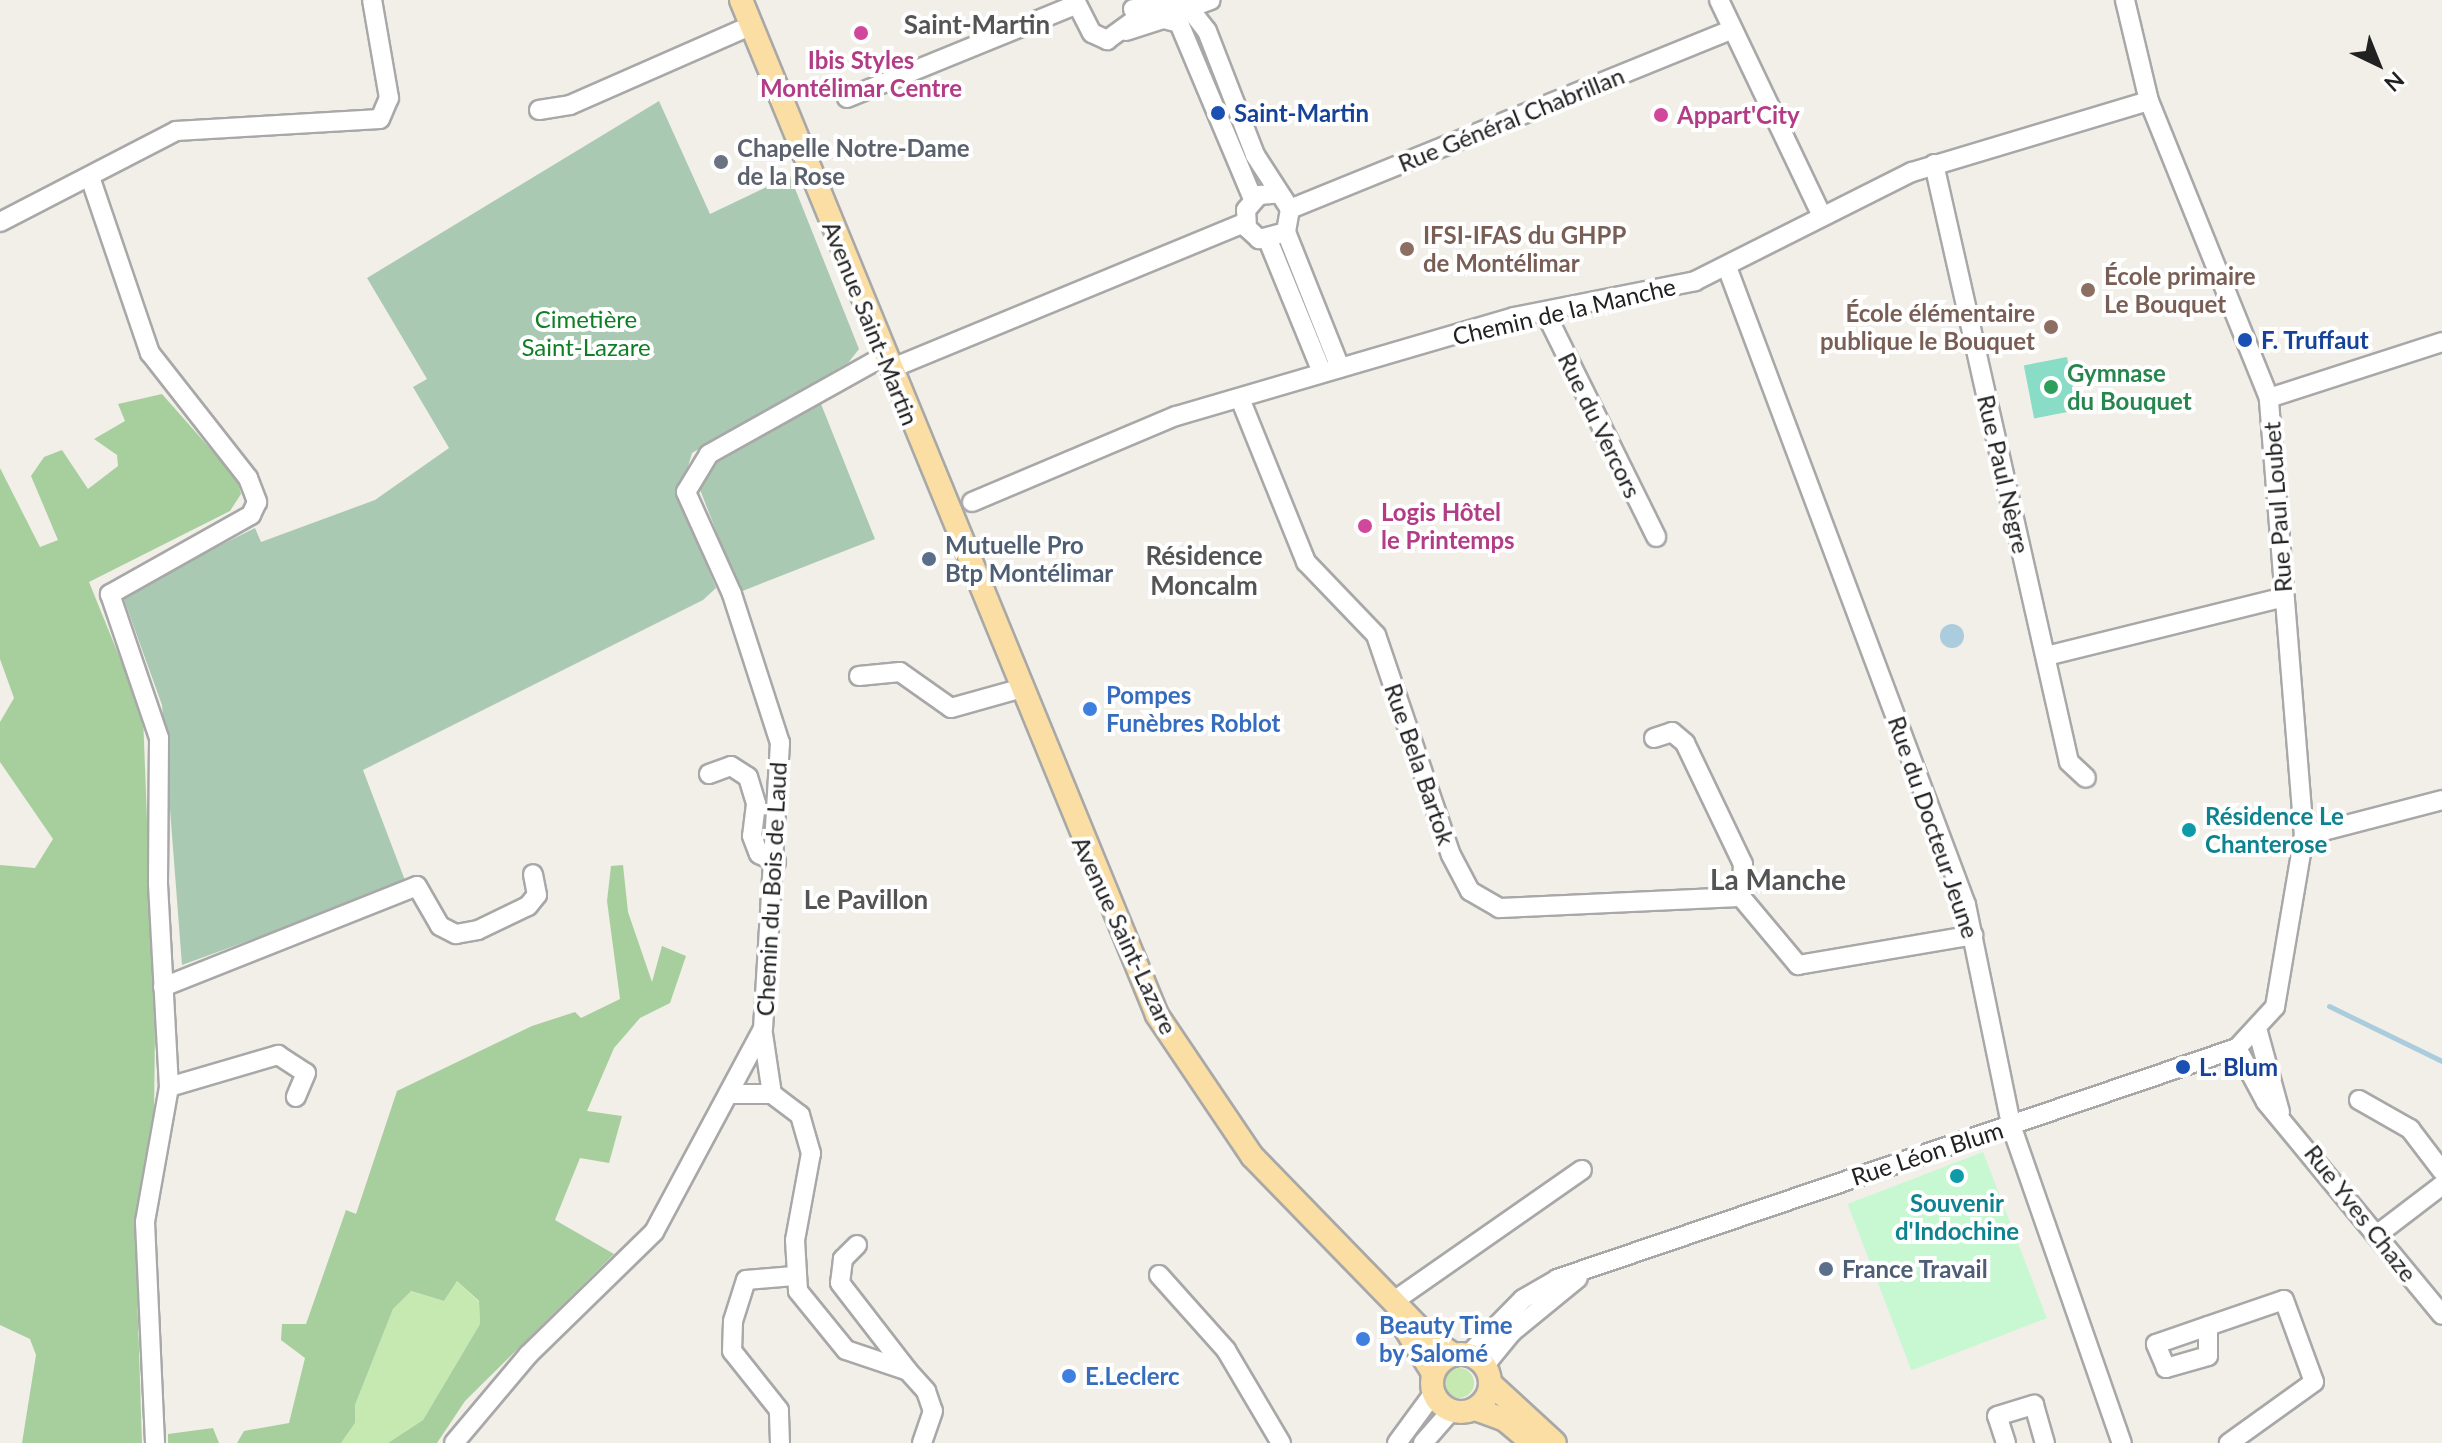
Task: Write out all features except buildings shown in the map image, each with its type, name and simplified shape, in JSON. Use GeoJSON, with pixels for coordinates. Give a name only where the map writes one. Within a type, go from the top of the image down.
{"type":"FeatureCollection","features":[{"type":"Feature","properties":{"kind":"main road","name":"Avenue Saint-Martin"},"geometry":{"type":"LineString","coordinates":[[741,0],[948,513]]}},
{"type":"Feature","properties":{"kind":"main road","name":"Avenue Saint-Lazare"},"geometry":{"type":"LineString","coordinates":[[948,513],[1157,1015],[1252,1156],[1394,1301],[1474,1364],[1555,1443]]}},
{"type":"Feature","properties":{"kind":"main road","name":"Avenue Saint-Lazare"},"geometry":{"type":"LineString","coordinates":[[1394,1301],[1433,1384],[1451,1411]]}},
{"type":"Feature","properties":{"kind":"main road"},"geometry":{"type":"LineString","coordinates":[[1433,1384],[1474,1364],[1475,1409]]}},
{"type":"Feature","properties":{"kind":"main road"},"geometry":{"type":"LineString","coordinates":[[1451,1411],[1475,1409],[1505,1420],[1532,1443]]}},
{"type":"Feature","properties":{"kind":"street"},"geometry":{"type":"LineString","coordinates":[[0,222],[91,180],[176,131],[380,119],[389,98],[372,0]]}},
{"type":"Feature","properties":{"kind":"street"},"geometry":{"type":"LineString","coordinates":[[1126,31],[1131,5],[1189,8],[1211,0]]}},
{"type":"Feature","properties":{"kind":"street"},"geometry":{"type":"LineString","coordinates":[[1719,0],[1821,214]]}},
{"type":"Feature","properties":{"kind":"street","name":"Rue Paul Loubet"},"geometry":{"type":"LineString","coordinates":[[2125,0],[2149,101],[2269,398],[2304,836],[2275,1007],[2258,1032]]}},
{"type":"Feature","properties":{"kind":"street"},"geometry":{"type":"LineString","coordinates":[[847,98],[1076,2],[1092,33],[1107,40],[1164,19],[1179,23],[1253,199],[1245,223]]}},
{"type":"Feature","properties":{"kind":"street"},"geometry":{"type":"LineString","coordinates":[[1189,8],[1207,31],[1275,194],[1290,209],[1277,236]]}},
{"type":"Feature","properties":{"kind":"street"},"geometry":{"type":"LineString","coordinates":[[539,110],[570,105],[752,25]]}},
{"type":"Feature","properties":{"kind":"street","name":"Rue Général Chabrillan"},"geometry":{"type":"LineString","coordinates":[[1290,209],[1731,30]]}},
{"type":"Feature","properties":{"kind":"street","name":"Chemin de la Manche"},"geometry":{"type":"LineString","coordinates":[[972,502],[1176,416],[1241,401],[1331,370],[1545,312],[1671,289],[1727,267],[1821,214],[1934,164],[2149,101]]}},
{"type":"Feature","properties":{"kind":"street","name":"Rue Paul Nègre"},"geometry":{"type":"LineString","coordinates":[[1934,164],[2069,762],[2086,778]]}},
{"type":"Feature","properties":{"kind":"street"},"geometry":{"type":"LineString","coordinates":[[91,180],[150,353],[248,478],[257,502],[251,515],[110,594],[159,738],[163,987],[169,1087],[145,1222],[155,1443]]}},
{"type":"Feature","properties":{"kind":"street"},"geometry":{"type":"LineString","coordinates":[[1253,199],[1275,194]]}},
{"type":"Feature","properties":{"kind":"street"},"geometry":{"type":"LineString","coordinates":[[887,362],[1245,223],[1277,236],[1331,370]]}},
{"type":"Feature","properties":{"kind":"street","name":"Rue du Docteur Jeune"},"geometry":{"type":"LineString","coordinates":[[1727,267],[1973,935],[2011,1125],[2122,1443]]}},
{"type":"Feature","properties":{"kind":"street","name":"Rue du Vercors"},"geometry":{"type":"LineString","coordinates":[[1545,312],[1656,537]]}},
{"type":"Feature","properties":{"kind":"street"},"geometry":{"type":"LineString","coordinates":[[2269,398],[2442,342]]}},
{"type":"Feature","properties":{"kind":"street","name":"Chemin du Bois de Laud"},"geometry":{"type":"LineString","coordinates":[[454,1443],[528,1355],[654,1232],[763,1029],[776,862],[780,743],[732,594],[686,492],[709,454],[887,362]]}},
{"type":"Feature","properties":{"kind":"street","name":"Rue Bela Bartok"},"geometry":{"type":"LineString","coordinates":[[1241,401],[1306,562],[1376,635],[1451,855],[1470,891],[1499,908],[1741,897]]}},
{"type":"Feature","properties":{"kind":"street"},"geometry":{"type":"LineString","coordinates":[[2046,656],[2284,597]]}},
{"type":"Feature","properties":{"kind":"street"},"geometry":{"type":"LineString","coordinates":[[859,676],[900,672],[951,708],[1019,689]]}},
{"type":"Feature","properties":{"kind":"street"},"geometry":{"type":"LineString","coordinates":[[1654,738],[1672,732],[1685,743],[1743,864],[1741,897],[1798,965],[1973,935]]}},
{"type":"Feature","properties":{"kind":"street"},"geometry":{"type":"LineString","coordinates":[[709,774],[731,766],[748,777],[756,804],[752,836],[759,854],[776,862]]}},
{"type":"Feature","properties":{"kind":"street"},"geometry":{"type":"LineString","coordinates":[[2304,836],[2442,800]]}},
{"type":"Feature","properties":{"kind":"street"},"geometry":{"type":"LineString","coordinates":[[163,987],[417,886],[440,926],[456,934],[478,930],[528,906],[537,895],[533,874]]}},
{"type":"Feature","properties":{"kind":"street"},"geometry":{"type":"LineString","coordinates":[[763,1029],[772,1094]]}},
{"type":"Feature","properties":{"kind":"street","name":"Rue Léon Blum"},"geometry":{"type":"LineString","coordinates":[[1474,1364],[1593,1266],[2237,1048],[2258,1032]]}},
{"type":"Feature","properties":{"kind":"street","name":"Rue Yves Chaze"},"geometry":{"type":"LineString","coordinates":[[2258,1032],[2280,1112]]}},
{"type":"Feature","properties":{"kind":"street","name":"Rue Yves Chaze"},"geometry":{"type":"LineString","coordinates":[[2237,1048],[2266,1102],[2280,1112],[2442,1315]]}},
{"type":"Feature","properties":{"kind":"street"},"geometry":{"type":"LineString","coordinates":[[169,1087],[278,1055],[306,1073],[296,1097]]}},
{"type":"Feature","properties":{"kind":"street"},"geometry":{"type":"LineString","coordinates":[[729,1094],[772,1094],[788,1100],[810,1135],[794,1276],[826,1334],[846,1350],[908,1371]]}},
{"type":"Feature","properties":{"kind":"street"},"geometry":{"type":"LineString","coordinates":[[2359,1100],[2410,1129],[2442,1171]]}},
{"type":"Feature","properties":{"kind":"street"},"geometry":{"type":"LineString","coordinates":[[1394,1301],[1582,1170]]}},
{"type":"Feature","properties":{"kind":"street"},"geometry":{"type":"LineString","coordinates":[[2378,1234],[2442,1185]]}},
{"type":"Feature","properties":{"kind":"street"},"geometry":{"type":"LineString","coordinates":[[857,1245],[843,1259],[840,1283],[908,1371],[933,1411],[922,1443]]}},
{"type":"Feature","properties":{"kind":"street"},"geometry":{"type":"LineString","coordinates":[[1159,1275],[1226,1350],[1281,1443]]}},
{"type":"Feature","properties":{"kind":"street"},"geometry":{"type":"LineString","coordinates":[[780,1443],[779,1410],[732,1351],[733,1321],[746,1280],[794,1276]]}},
{"type":"Feature","properties":{"kind":"street"},"geometry":{"type":"LineString","coordinates":[[2208,1326],[2284,1300],[2314,1382],[2229,1443]]}},
{"type":"Feature","properties":{"kind":"street"},"geometry":{"type":"LineString","coordinates":[[1397,1443],[1433,1384]]}},
{"type":"Feature","properties":{"kind":"street"},"geometry":{"type":"LineString","coordinates":[[2006,1443],[1997,1416],[2034,1405],[2045,1443]]}},
{"type":"Feature","properties":{"kind":"street"},"geometry":{"type":"LineString","coordinates":[[1423,1443],[1451,1411]]}},
{"type":"Feature","properties":{"kind":"green space","name":"Cimetière Saint-Lazare"},"geometry":{"type":"Polygon","coordinates":[[[659,101],[710,214],[790,176],[859,349],[848,363],[692,453],[679,497],[716,588],[703,600],[363,770],[406,883],[182,965],[162,705],[122,594],[255,528],[261,542],[375,500],[449,448],[413,387],[427,379],[367,278],[659,101]]]}},
{"type":"Feature","properties":{"kind":"green space","name":"Gymnase du Bouquet"},"geometry":{"type":"Polygon","coordinates":[[[2067,357],[2077,410],[2034,418],[2024,365],[2067,357]]]}},
{"type":"Feature","properties":{"kind":"green space"},"geometry":{"type":"Polygon","coordinates":[[[162,394],[237,479],[241,494],[230,511],[89,582],[143,715],[155,1029],[154,1114],[135,1226],[142,1443],[22,1443],[36,1355],[30,1339],[0,1325],[0,865],[35,868],[53,839],[0,762],[0,722],[14,698],[0,659],[0,468],[40,547],[58,540],[31,476],[44,457],[62,450],[88,489],[118,466],[117,455],[94,439],[125,421],[118,404],[162,394]]]}},
{"type":"Feature","properties":{"kind":"green space"},"geometry":{"type":"Polygon","coordinates":[[[819,399],[875,539],[740,592],[697,482],[717,456],[819,399]]]}},
{"type":"Feature","properties":{"kind":"green space"},"geometry":{"type":"Polygon","coordinates":[[[623,865],[628,912],[652,982],[662,946],[686,956],[670,1003],[640,1018],[614,1048],[587,1111],[622,1116],[609,1163],[580,1158],[555,1220],[614,1254],[465,1401],[437,1443],[388,1443],[423,1420],[480,1324],[479,1301],[457,1281],[444,1301],[411,1291],[393,1309],[355,1405],[355,1423],[341,1443],[237,1443],[244,1431],[289,1423],[305,1358],[281,1340],[282,1324],[306,1324],[346,1210],[356,1214],[397,1091],[532,1026],[575,1012],[581,1018],[620,999],[607,901],[611,866],[623,865]]]}},
{"type":"Feature","properties":{"kind":"green space"},"geometry":{"type":"Polygon","coordinates":[[[1983,1152],[2047,1318],[1911,1370],[1848,1204],[1983,1152]]]}},
{"type":"Feature","properties":{"kind":"green space"},"geometry":{"type":"Polygon","coordinates":[[[457,1281],[479,1302],[480,1324],[423,1420],[388,1443],[341,1443],[355,1423],[355,1405],[393,1309],[410,1291],[444,1301],[457,1281]]]}},
{"type":"Feature","properties":{"kind":"green space"},"geometry":{"type":"Polygon","coordinates":[[[1459,1368],[1470,1372],[1474,1383],[1470,1394],[1459,1398],[1448,1394],[1444,1383],[1448,1372],[1459,1368]]]}},
{"type":"Feature","properties":{"kind":"green space"},"geometry":{"type":"Polygon","coordinates":[[[213,1428],[219,1443],[168,1443],[168,1434],[213,1428]]]}},
{"type":"Feature","properties":{"kind":"water"},"geometry":{"type":"Polygon","coordinates":[[[1952,624],[1960,628],[1964,636],[1960,644],[1952,648],[1944,644],[1940,636],[1944,628],[1952,624]]]}},
{"type":"Feature","properties":{"kind":"waterway"},"geometry":{"type":"LineString","coordinates":[[2329,1006],[2442,1061]]}},
{"type":"Feature","properties":{"kind":"place","name":"Ibis Styles Montélimar Centre"},"geometry":{"type":"Point","coordinates":[861,33]}},
{"type":"Feature","properties":{"kind":"place","name":"Saint-Martin"},"geometry":{"type":"Point","coordinates":[1218,113]}},
{"type":"Feature","properties":{"kind":"place","name":"Appart'City"},"geometry":{"type":"Point","coordinates":[1661,115]}},
{"type":"Feature","properties":{"kind":"place","name":"Chapelle Notre-Dame de la Rose"},"geometry":{"type":"Point","coordinates":[721,162]}},
{"type":"Feature","properties":{"kind":"place","name":"IFSI-IFAS du GHPP de Montélimar"},"geometry":{"type":"Point","coordinates":[1407,249]}},
{"type":"Feature","properties":{"kind":"place","name":"École primaire Le Bouquet"},"geometry":{"type":"Point","coordinates":[2088,290]}},
{"type":"Feature","properties":{"kind":"place","name":"École élémentaire publique le Bouquet"},"geometry":{"type":"Point","coordinates":[2051,327]}},
{"type":"Feature","properties":{"kind":"place","name":"F. Truffaut"},"geometry":{"type":"Point","coordinates":[2245,340]}},
{"type":"Feature","properties":{"kind":"place","name":"Gymnase du Bouquet"},"geometry":{"type":"Point","coordinates":[2051,387]}},
{"type":"Feature","properties":{"kind":"place","name":"Logis Hôtel le Printemps"},"geometry":{"type":"Point","coordinates":[1365,526]}},
{"type":"Feature","properties":{"kind":"place","name":"Mutuelle Pro Btp Montélimar"},"geometry":{"type":"Point","coordinates":[929,559]}},
{"type":"Feature","properties":{"kind":"place","name":"Pompes Funèbres Roblot"},"geometry":{"type":"Point","coordinates":[1090,709]}},
{"type":"Feature","properties":{"kind":"place","name":"Résidence Le Chanterose"},"geometry":{"type":"Point","coordinates":[2189,830]}},
{"type":"Feature","properties":{"kind":"place","name":"L. Blum"},"geometry":{"type":"Point","coordinates":[2183,1067]}},
{"type":"Feature","properties":{"kind":"place","name":"Souvenir d'Indochine"},"geometry":{"type":"Point","coordinates":[1957,1176]}},
{"type":"Feature","properties":{"kind":"place","name":"France Travail"},"geometry":{"type":"Point","coordinates":[1826,1269]}},
{"type":"Feature","properties":{"kind":"place","name":"Beauty Time by Salomé"},"geometry":{"type":"Point","coordinates":[1363,1339]}},
{"type":"Feature","properties":{"kind":"place","name":"E.Leclerc"},"geometry":{"type":"Point","coordinates":[1069,1376]}},
{"type":"Feature","properties":{"kind":"district","name":"Saint-Martin"},"geometry":{"type":"Point","coordinates":[977,25]}},
{"type":"Feature","properties":{"kind":"district","name":"Résidence Moncalm"},"geometry":{"type":"Point","coordinates":[1204,571]}},
{"type":"Feature","properties":{"kind":"district","name":"La Manche"},"geometry":{"type":"Point","coordinates":[1778,879]}},
{"type":"Feature","properties":{"kind":"district","name":"Le Pavillon"},"geometry":{"type":"Point","coordinates":[866,900]}}]}
